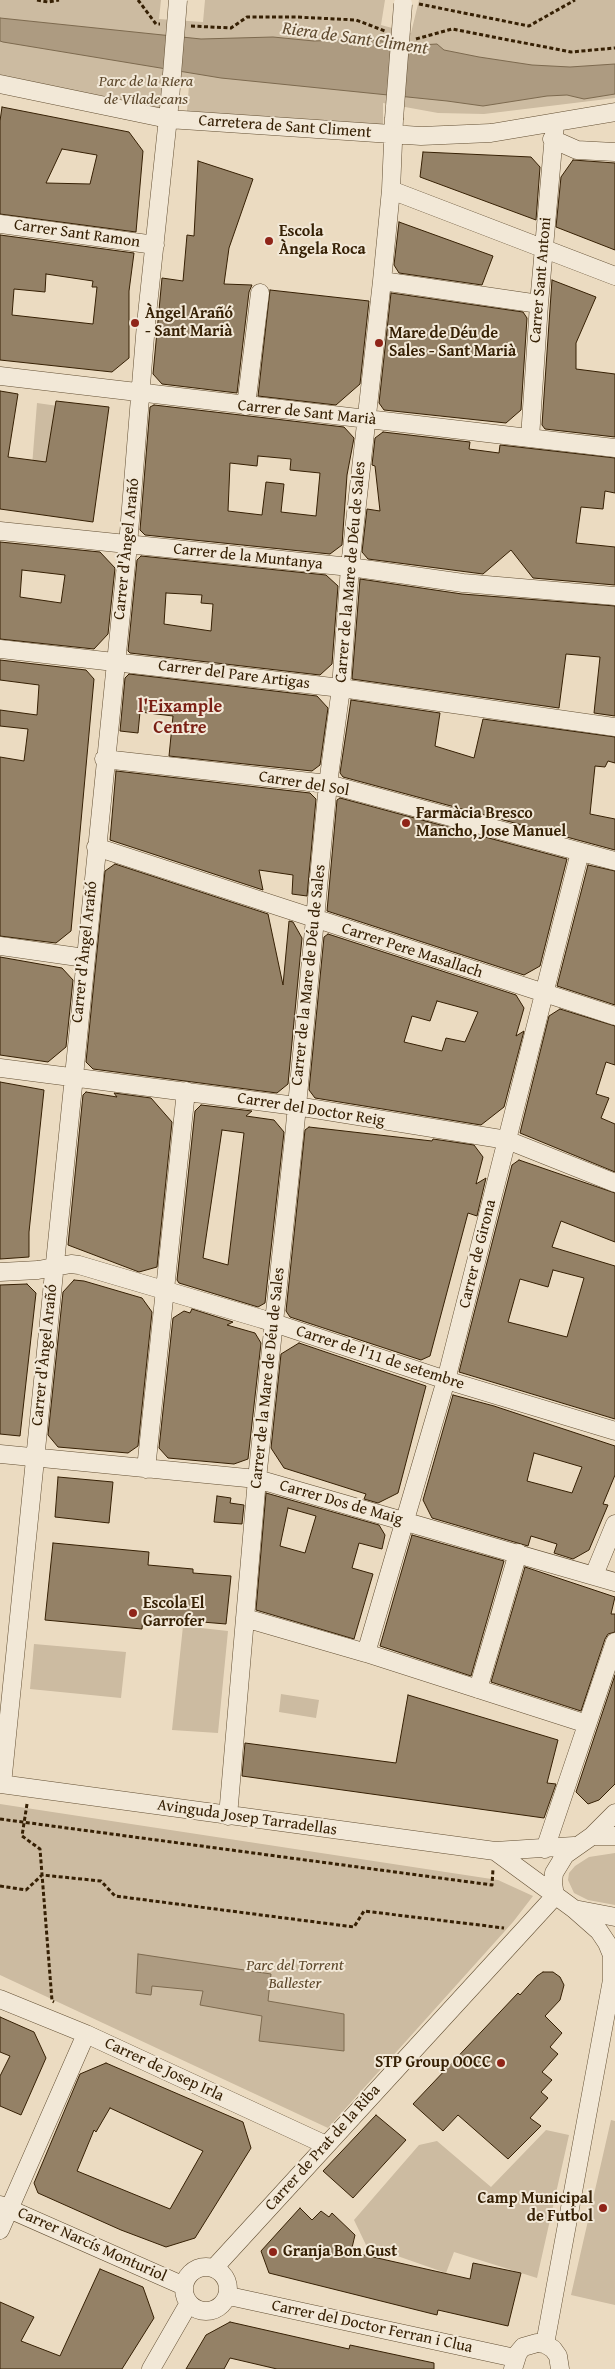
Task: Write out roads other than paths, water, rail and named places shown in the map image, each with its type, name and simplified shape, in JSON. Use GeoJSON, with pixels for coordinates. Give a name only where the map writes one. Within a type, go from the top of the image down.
{"type":"FeatureCollection","features":[{"type":"Feature","properties":{"kind":"street","name":"Carrer d'Àngel Arañó"},"geometry":{"type":"LineString","coordinates":[[1,1784],[104,759],[128,545],[142,394],[146,324],[170,99],[178,0]]}},
{"type":"Feature","properties":{"kind":"street","name":"Carrer de la Mare de Déu de Sales"},"geometry":{"type":"LineString","coordinates":[[228,1816],[257,1479],[328,784],[341,688],[350,567],[391,190],[393,127],[405,2]]}},
{"type":"Feature","properties":{"kind":"street","name":"Carretera de Sant Climent"},"geometry":{"type":"LineString","coordinates":[[0,84],[168,119],[393,127],[474,134],[554,131],[615,112]]}},
{"type":"Feature","properties":{"kind":"street"},"geometry":{"type":"LineString","coordinates":[[554,131],[577,150],[615,152]]}},
{"type":"Feature","properties":{"kind":"street","name":"Carrer Sant Antoni"},"geometry":{"type":"LineString","coordinates":[[530,438],[554,131]]}},
{"type":"Feature","properties":{"kind":"street"},"geometry":{"type":"LineString","coordinates":[[391,190],[615,276]]}},
{"type":"Feature","properties":{"kind":"street","name":"Carrer Sant Ramon"},"geometry":{"type":"LineString","coordinates":[[0,224],[155,245]]}},
{"type":"Feature","properties":{"kind":"street"},"geometry":{"type":"LineString","coordinates":[[382,281],[539,304]]}},
{"type":"Feature","properties":{"kind":"street"},"geometry":{"type":"LineString","coordinates":[[246,406],[260,293]]}},
{"type":"Feature","properties":{"kind":"street","name":"Carrer de Sant Marià"},"geometry":{"type":"LineString","coordinates":[[0,376],[615,448]]}},
{"type":"Feature","properties":{"kind":"street","name":"Carrer de la Muntanya"},"geometry":{"type":"LineString","coordinates":[[0,531],[350,567],[463,583],[615,596]]}},
{"type":"Feature","properties":{"kind":"street","name":"Carrer del Pare Artigas"},"geometry":{"type":"LineString","coordinates":[[0,649],[341,688],[615,727]]}},
{"type":"Feature","properties":{"kind":"street","name":"Carrer del Sol"},"geometry":{"type":"LineString","coordinates":[[104,759],[328,784],[615,861]]}},
{"type":"Feature","properties":{"kind":"street","name":"Carrer Pere Masallach"},"geometry":{"type":"LineString","coordinates":[[96,847],[615,1016]]}},
{"type":"Feature","properties":{"kind":"street","name":"Carrer de Girona"},"geometry":{"type":"LineString","coordinates":[[366,1653],[446,1380],[580,852]]}},
{"type":"Feature","properties":{"kind":"street"},"geometry":{"type":"LineString","coordinates":[[0,946],[85,958]]}},
{"type":"Feature","properties":{"kind":"street","name":"Carrer del Doctor Reig"},"geometry":{"type":"LineString","coordinates":[[0,1068],[296,1106],[507,1140],[615,1183]]}},
{"type":"Feature","properties":{"kind":"street"},"geometry":{"type":"LineString","coordinates":[[146,1469],[163,1289],[186,1091]]}},
{"type":"Feature","properties":{"kind":"street","name":"Carrer de l'11 de setembre"},"geometry":{"type":"LineString","coordinates":[[0,1272],[71,1264],[78,1265],[163,1289],[446,1380],[615,1431]]}},
{"type":"Feature","properties":{"kind":"street","name":"Carrer Dos de Maig"},"geometry":{"type":"LineString","coordinates":[[0,1454],[257,1479],[615,1582]]}},
{"type":"Feature","properties":{"kind":"street"},"geometry":{"type":"LineString","coordinates":[[594,1575],[615,1524]]}},
{"type":"Feature","properties":{"kind":"street"},"geometry":{"type":"LineString","coordinates":[[478,1689],[518,1553]]}},
{"type":"Feature","properties":{"kind":"street"},"geometry":{"type":"LineString","coordinates":[[245,1618],[366,1653],[588,1724]]}},
{"type":"Feature","properties":{"kind":"street"},"geometry":{"type":"LineString","coordinates":[[545,1849],[615,1642]]}},
{"type":"Feature","properties":{"kind":"street","name":"Avinguda Josep Tarradellas"},"geometry":{"type":"LineString","coordinates":[[1,1784],[494,1851],[574,1846]]}},
{"type":"Feature","properties":{"kind":"street"},"geometry":{"type":"LineString","coordinates":[[556,1896],[552,1883],[554,1873],[565,1854],[574,1846],[592,1836],[615,1813]]}},
{"type":"Feature","properties":{"kind":"street"},"geometry":{"type":"LineString","coordinates":[[592,1836],[615,1836]]}},
{"type":"Feature","properties":{"kind":"street","name":"Avinguda Josep Tarradellas"},"geometry":{"type":"LineString","coordinates":[[494,1851],[574,1909],[599,1931],[612,1955],[614,1978],[545,2344]]}},
{"type":"Feature","properties":{"kind":"street","name":"Carrer de Prat de la Riba"},"geometry":{"type":"LineString","coordinates":[[214,2268],[516,1936],[556,1896]]}},
{"type":"Feature","properties":{"kind":"street"},"geometry":{"type":"LineString","coordinates":[[574,1909],[615,1917]]}},
{"type":"Feature","properties":{"kind":"street","name":"Carrer de Josep Irla"},"geometry":{"type":"LineString","coordinates":[[0,1999],[86,2034],[326,2145]]}},
{"type":"Feature","properties":{"kind":"street"},"geometry":{"type":"LineString","coordinates":[[0,2230],[5,2207],[86,2034]]}},
{"type":"Feature","properties":{"kind":"street","name":"Carrer Narcís Monturiol"},"geometry":{"type":"LineString","coordinates":[[5,2207],[186,2295]]}},
{"type":"Feature","properties":{"kind":"street"},"geometry":{"type":"LineString","coordinates":[[151,2369],[186,2295],[186,2280],[195,2270],[202,2267],[214,2268],[226,2279],[229,2296],[221,2306],[208,2311],[194,2308],[186,2295]]}},
{"type":"Feature","properties":{"kind":"street","name":"Carrer del Doctor Ferran i Clua"},"geometry":{"type":"LineString","coordinates":[[229,2296],[514,2363]]}},
{"type":"Feature","properties":{"kind":"street"},"geometry":{"type":"LineString","coordinates":[[514,2363],[523,2347],[531,2344],[545,2344],[558,2356],[560,2369]]}},
{"type":"Feature","properties":{"kind":"place","name":"Escola Àngela Roca"},"geometry":{"type":"Point","coordinates":[269,241]}},
{"type":"Feature","properties":{"kind":"place","name":"Àngel Arañó - Sant Marià"},"geometry":{"type":"Point","coordinates":[135,323]}},
{"type":"Feature","properties":{"kind":"place","name":"Mare de Déu de Sales - Sant Marià"},"geometry":{"type":"Point","coordinates":[379,343]}},
{"type":"Feature","properties":{"kind":"place","name":"Farmàcia Bresco Mancho, Jose Manuel"},"geometry":{"type":"Point","coordinates":[406,823]}},
{"type":"Feature","properties":{"kind":"place","name":"Escola El Garrofer"},"geometry":{"type":"Point","coordinates":[133,1613]}},
{"type":"Feature","properties":{"kind":"place","name":"STP Group OOCC"},"geometry":{"type":"Point","coordinates":[501,2063]}},
{"type":"Feature","properties":{"kind":"place","name":"Camp Municipal de Futbol"},"geometry":{"type":"Point","coordinates":[603,2208]}},
{"type":"Feature","properties":{"kind":"place","name":"Granja Bon Gust"},"geometry":{"type":"Point","coordinates":[273,2252]}},
{"type":"Feature","properties":{"kind":"district","name":"l'Eixample Centre"},"geometry":{"type":"Point","coordinates":[180,718]}},
{"type":"Feature","properties":{"kind":"water label","name":"Riera de Sant Climent"},"geometry":{"type":"Point","coordinates":[355,39]}},
{"type":"Feature","properties":{"kind":"park label","name":"Parc de la Riera de Viladecans"},"geometry":{"type":"Point","coordinates":[146,91]}},
{"type":"Feature","properties":{"kind":"park label","name":"Parc del Torrent Ballester"},"geometry":{"type":"Point","coordinates":[295,1975]}}]}
